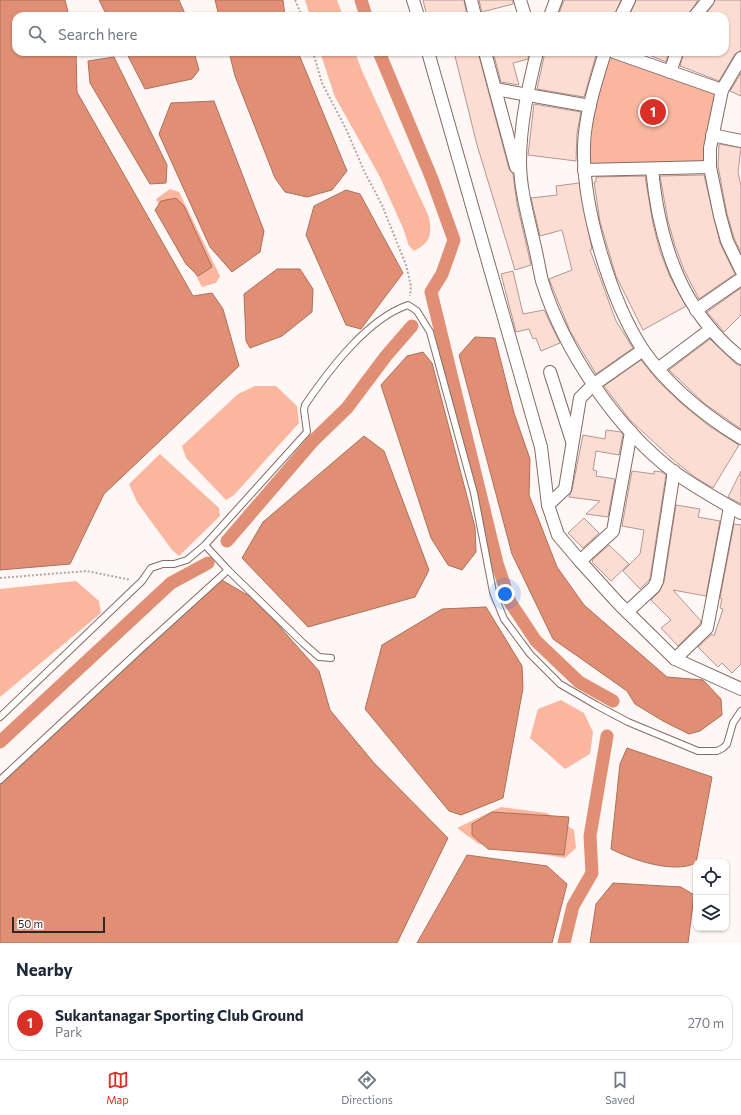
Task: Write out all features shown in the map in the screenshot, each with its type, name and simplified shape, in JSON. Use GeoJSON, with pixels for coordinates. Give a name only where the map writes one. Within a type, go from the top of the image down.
{"type":"FeatureCollection","features":[{"type":"Feature","properties":{"kind":"street"},"geometry":{"type":"LineString","coordinates":[[413,0],[417,12]]}},
{"type":"Feature","properties":{"kind":"street"},"geometry":{"type":"LineString","coordinates":[[471,0],[474,12]]}},
{"type":"Feature","properties":{"kind":"street"},"geometry":{"type":"LineString","coordinates":[[520,0],[524,12]]}},
{"type":"Feature","properties":{"kind":"street"},"geometry":{"type":"LineString","coordinates":[[552,12],[556,0]]}},
{"type":"Feature","properties":{"kind":"street"},"geometry":{"type":"LineString","coordinates":[[623,12],[629,0]]}},
{"type":"Feature","properties":{"kind":"street"},"geometry":{"type":"LineString","coordinates":[[698,12],[708,0]]}},
{"type":"Feature","properties":{"kind":"street"},"geometry":{"type":"LineString","coordinates":[[429,56],[541,447],[548,505],[558,535],[580,562],[627,612],[676,659],[741,689]]}},
{"type":"Feature","properties":{"kind":"street"},"geometry":{"type":"LineString","coordinates":[[486,56],[523,190],[542,281],[558,320],[593,385],[615,416],[674,471],[741,513]]}},
{"type":"Feature","properties":{"kind":"street"},"geometry":{"type":"LineString","coordinates":[[523,190],[520,163],[523,119],[536,56]]}},
{"type":"Feature","properties":{"kind":"street"},"geometry":{"type":"LineString","coordinates":[[604,56],[593,90],[590,106],[584,144],[584,170],[594,225],[604,261],[622,310],[643,350],[678,391],[719,424],[741,438]]}},
{"type":"Feature","properties":{"kind":"street"},"geometry":{"type":"LineString","coordinates":[[625,56],[722,90]]}},
{"type":"Feature","properties":{"kind":"street"},"geometry":{"type":"LineString","coordinates":[[670,72],[676,56]]}},
{"type":"Feature","properties":{"kind":"street"},"geometry":{"type":"LineString","coordinates":[[741,58],[722,90],[710,148],[710,167],[722,222],[727,241],[741,270]]}},
{"type":"Feature","properties":{"kind":"street"},"geometry":{"type":"LineString","coordinates":[[495,89],[590,106]]}},
{"type":"Feature","properties":{"kind":"street"},"geometry":{"type":"LineString","coordinates":[[712,135],[741,141]]}},
{"type":"Feature","properties":{"kind":"street"},"geometry":{"type":"LineString","coordinates":[[584,170],[710,167]]}},
{"type":"Feature","properties":{"kind":"street"},"geometry":{"type":"LineString","coordinates":[[652,169],[654,194],[672,265],[688,298],[696,310],[711,329],[741,358]]}},
{"type":"Feature","properties":{"kind":"street"},"geometry":{"type":"LineString","coordinates":[[696,310],[741,279]]}},
{"type":"Feature","properties":{"kind":"street"},"geometry":{"type":"LineString","coordinates":[[658,368],[711,329]]}},
{"type":"Feature","properties":{"kind":"street"},"geometry":{"type":"LineString","coordinates":[[548,505],[565,489],[580,398],[593,385],[643,350]]}},
{"type":"Feature","properties":{"kind":"street"},"geometry":{"type":"LineString","coordinates":[[550,372],[573,444]]}},
{"type":"Feature","properties":{"kind":"street"},"geometry":{"type":"LineString","coordinates":[[580,562],[613,531],[631,432]]}},
{"type":"Feature","properties":{"kind":"street"},"geometry":{"type":"LineString","coordinates":[[627,612],[654,587],[657,581],[674,471]]}},
{"type":"Feature","properties":{"kind":"street"},"geometry":{"type":"LineString","coordinates":[[676,659],[707,628],[730,507]]}},
{"type":"Feature","properties":{"kind":"lane"},"geometry":{"type":"LineString","coordinates":[[0,717],[142,581],[151,568],[163,564],[174,564],[187,560],[205,545],[308,432],[304,410],[305,405],[343,354],[381,320],[398,309],[408,305],[417,312],[430,332],[474,492],[493,592],[504,619],[530,654],[560,684],[596,705],[628,722],[698,751],[717,751],[723,748],[727,744],[733,723],[741,711]]}},
{"type":"Feature","properties":{"kind":"lane"},"geometry":{"type":"LineString","coordinates":[[205,545],[228,570],[303,643],[319,657],[331,658]]}},
{"type":"Feature","properties":{"kind":"lane"},"geometry":{"type":"LineString","coordinates":[[0,780],[228,570]]}},
{"type":"Feature","properties":{"kind":"path"},"geometry":{"type":"LineString","coordinates":[[295,0],[300,12]]}},
{"type":"Feature","properties":{"kind":"path"},"geometry":{"type":"LineString","coordinates":[[314,56],[322,83],[347,131],[364,171],[382,205],[406,265],[411,286],[408,305]]}},
{"type":"Feature","properties":{"kind":"path"},"geometry":{"type":"LineString","coordinates":[[0,578],[87,571],[142,581]]}},
{"type":"Feature","properties":{"kind":"shaded area"},"geometry":{"type":"Polygon","coordinates":[[[0,0],[65,0],[68,12],[12,12],[12,56],[76,56],[77,92],[193,296],[212,293],[223,309],[239,366],[104,494],[70,564],[0,570],[0,0]]]}},
{"type":"Feature","properties":{"kind":"shaded area"},"geometry":{"type":"Polygon","coordinates":[[[99,0],[179,0],[184,12],[105,12],[99,0]]]}},
{"type":"Feature","properties":{"kind":"shaded area"},"geometry":{"type":"Polygon","coordinates":[[[215,0],[283,0],[284,12],[218,12],[215,0]]]}},
{"type":"Feature","properties":{"kind":"shaded area"},"geometry":{"type":"Polygon","coordinates":[[[305,0],[337,0],[342,12],[309,12],[305,0]]]}},
{"type":"Feature","properties":{"kind":"shaded area"},"geometry":{"type":"Polygon","coordinates":[[[128,56],[195,56],[199,70],[192,79],[145,89],[128,56]]]}},
{"type":"Feature","properties":{"kind":"shaded area"},"geometry":{"type":"Polygon","coordinates":[[[230,56],[300,56],[347,171],[332,190],[307,197],[285,192],[275,178],[235,76],[230,56]]]}},
{"type":"Feature","properties":{"kind":"shaded area"},"geometry":{"type":"Polygon","coordinates":[[[321,56],[356,56],[429,217],[429,237],[420,248],[414,251],[409,246],[403,228],[380,177],[335,97],[321,56]]]}},
{"type":"Feature","properties":{"kind":"shaded area"},"geometry":{"type":"Polygon","coordinates":[[[608,56],[717,94],[706,163],[589,165],[595,103],[608,56]]]}},
{"type":"Feature","properties":{"kind":"shaded area"},"geometry":{"type":"Polygon","coordinates":[[[114,57],[167,165],[166,183],[150,184],[90,83],[88,61],[114,57]]]}},
{"type":"Feature","properties":{"kind":"shaded area"},"geometry":{"type":"Polygon","coordinates":[[[214,101],[264,231],[260,252],[232,272],[210,247],[159,134],[171,103],[214,101]]]}},
{"type":"Feature","properties":{"kind":"shaded area"},"geometry":{"type":"Polygon","coordinates":[[[170,189],[179,192],[220,276],[216,283],[202,287],[156,199],[170,189]]]}},
{"type":"Feature","properties":{"kind":"shaded area"},"geometry":{"type":"Polygon","coordinates":[[[346,190],[360,194],[403,273],[361,329],[346,325],[306,235],[314,206],[346,190]]]}},
{"type":"Feature","properties":{"kind":"shaded area"},"geometry":{"type":"Polygon","coordinates":[[[176,198],[184,206],[212,267],[198,276],[186,264],[155,210],[161,201],[176,198]]]}},
{"type":"Feature","properties":{"kind":"shaded area"},"geometry":{"type":"Polygon","coordinates":[[[277,269],[300,269],[313,289],[312,312],[282,336],[250,348],[246,341],[244,294],[277,269]]]}},
{"type":"Feature","properties":{"kind":"shaded area"},"geometry":{"type":"Polygon","coordinates":[[[475,337],[495,338],[514,413],[530,459],[529,495],[557,567],[584,605],[667,677],[703,680],[721,699],[722,715],[700,731],[689,734],[663,721],[635,704],[627,691],[553,639],[512,554],[459,355],[475,337]]]}},
{"type":"Feature","properties":{"kind":"shaded area"},"geometry":{"type":"Polygon","coordinates":[[[423,352],[432,363],[475,527],[476,552],[462,570],[448,565],[431,538],[381,385],[407,356],[423,352]]]}},
{"type":"Feature","properties":{"kind":"shaded area"},"geometry":{"type":"Polygon","coordinates":[[[255,386],[276,386],[297,406],[299,423],[234,495],[226,500],[186,458],[182,446],[238,394],[255,386]]]}},
{"type":"Feature","properties":{"kind":"shaded area"},"geometry":{"type":"Polygon","coordinates":[[[364,436],[384,451],[429,570],[415,597],[308,627],[242,558],[263,522],[364,436]]]}},
{"type":"Feature","properties":{"kind":"shaded area"},"geometry":{"type":"Polygon","coordinates":[[[160,454],[219,508],[220,516],[179,556],[172,550],[137,502],[129,484],[160,454]]]}},
{"type":"Feature","properties":{"kind":"shaded area"},"geometry":{"type":"Polygon","coordinates":[[[220,579],[256,600],[319,671],[330,710],[374,763],[448,838],[397,943],[0,943],[0,783],[202,590],[220,579]]]}},
{"type":"Feature","properties":{"kind":"shaded area"},"geometry":{"type":"Polygon","coordinates":[[[76,581],[99,601],[101,613],[0,697],[0,589],[76,581]]]}},
{"type":"Feature","properties":{"kind":"shaded area"},"geometry":{"type":"Polygon","coordinates":[[[486,607],[522,666],[523,688],[503,798],[461,815],[449,811],[365,709],[382,645],[442,609],[486,607]]]}},
{"type":"Feature","properties":{"kind":"shaded area"},"geometry":{"type":"Polygon","coordinates":[[[561,700],[584,713],[593,732],[590,754],[565,769],[530,738],[538,709],[561,700]]]}},
{"type":"Feature","properties":{"kind":"shaded area"},"geometry":{"type":"Polygon","coordinates":[[[627,748],[712,777],[697,859],[693,859],[693,864],[676,867],[653,864],[641,861],[611,849],[620,764],[627,748]]]}},
{"type":"Feature","properties":{"kind":"shaded area"},"geometry":{"type":"Polygon","coordinates":[[[501,807],[547,813],[574,830],[576,848],[565,858],[479,844],[457,828],[501,807]]]}},
{"type":"Feature","properties":{"kind":"shaded area"},"geometry":{"type":"Polygon","coordinates":[[[492,812],[569,817],[564,855],[488,849],[472,835],[472,824],[492,812]]]}},
{"type":"Feature","properties":{"kind":"shaded area"},"geometry":{"type":"Polygon","coordinates":[[[467,855],[547,866],[567,884],[552,943],[417,943],[467,855]]]}},
{"type":"Feature","properties":{"kind":"shaded area"},"geometry":{"type":"Polygon","coordinates":[[[613,883],[681,887],[693,894],[688,943],[590,943],[596,904],[613,883]]]}},
{"type":"Feature","properties":{"kind":"building"},"geometry":{"type":"Polygon","coordinates":[[[423,0],[464,0],[466,12],[426,12],[423,0]]]}},
{"type":"Feature","properties":{"kind":"building"},"geometry":{"type":"Polygon","coordinates":[[[479,0],[513,0],[513,4],[482,12],[479,0]]]}},
{"type":"Feature","properties":{"kind":"building"},"geometry":{"type":"Polygon","coordinates":[[[564,0],[621,0],[616,12],[560,12],[564,0]]]}},
{"type":"Feature","properties":{"kind":"building"},"geometry":{"type":"Polygon","coordinates":[[[636,0],[698,0],[690,12],[631,12],[636,0]]]}},
{"type":"Feature","properties":{"kind":"building"},"geometry":{"type":"Polygon","coordinates":[[[715,0],[741,0],[741,51],[735,54],[719,81],[680,66],[683,56],[729,56],[729,12],[708,12],[715,0]]]}},
{"type":"Feature","properties":{"kind":"building"},"geometry":{"type":"Polygon","coordinates":[[[455,56],[479,56],[509,169],[513,174],[517,204],[531,265],[515,270],[477,145],[455,56]]]}},
{"type":"Feature","properties":{"kind":"building"},"geometry":{"type":"Polygon","coordinates":[[[494,56],[528,56],[528,59],[513,63],[519,85],[501,82],[494,56]]]}},
{"type":"Feature","properties":{"kind":"building"},"geometry":{"type":"Polygon","coordinates":[[[544,56],[596,56],[584,97],[537,89],[544,56]]]}},
{"type":"Feature","properties":{"kind":"building"},"geometry":{"type":"Polygon","coordinates":[[[652,56],[668,56],[666,62],[652,56]]]}},
{"type":"Feature","properties":{"kind":"building"},"geometry":{"type":"Polygon","coordinates":[[[741,73],[741,96],[730,91],[741,73]]]}},
{"type":"Feature","properties":{"kind":"building"},"geometry":{"type":"Polygon","coordinates":[[[534,104],[581,112],[577,133],[576,161],[528,155],[534,104]]]}},
{"type":"Feature","properties":{"kind":"building"},"geometry":{"type":"Polygon","coordinates":[[[719,144],[741,148],[738,172],[741,186],[741,253],[734,238],[727,214],[718,166],[719,144]]]}},
{"type":"Feature","properties":{"kind":"building"},"geometry":{"type":"Polygon","coordinates":[[[704,175],[720,243],[735,274],[699,299],[684,270],[675,246],[668,221],[660,176],[704,175]]]}},
{"type":"Feature","properties":{"kind":"building"},"geometry":{"type":"Polygon","coordinates":[[[645,176],[653,224],[660,251],[670,277],[686,306],[643,330],[616,276],[600,222],[594,182],[596,182],[596,177],[645,176]]]}},
{"type":"Feature","properties":{"kind":"building"},"geometry":{"type":"Polygon","coordinates":[[[579,183],[592,249],[590,250],[616,321],[633,348],[596,374],[570,331],[549,279],[572,270],[562,230],[540,236],[531,198],[557,195],[556,186],[579,183]]]}},
{"type":"Feature","properties":{"kind":"building"},"geometry":{"type":"Polygon","coordinates":[[[513,271],[523,314],[544,310],[560,343],[541,351],[536,338],[533,339],[529,329],[516,332],[501,274],[513,271]]]}},
{"type":"Feature","properties":{"kind":"building"},"geometry":{"type":"Polygon","coordinates":[[[741,288],[741,315],[724,332],[707,312],[741,288]]]}},
{"type":"Feature","properties":{"kind":"building"},"geometry":{"type":"Polygon","coordinates":[[[710,339],[736,364],[741,366],[741,429],[705,404],[669,370],[710,339]]]}},
{"type":"Feature","properties":{"kind":"building"},"geometry":{"type":"Polygon","coordinates":[[[641,360],[658,381],[682,404],[709,426],[739,445],[713,488],[696,478],[671,458],[630,420],[604,386],[641,360]]]}},
{"type":"Feature","properties":{"kind":"building"},"geometry":{"type":"Polygon","coordinates":[[[606,430],[621,432],[623,434],[619,455],[596,451],[593,470],[597,471],[596,476],[615,479],[608,517],[586,514],[600,501],[569,497],[572,490],[583,435],[605,439],[606,430]]]}},
{"type":"Feature","properties":{"kind":"building"},"geometry":{"type":"Polygon","coordinates":[[[632,471],[654,474],[654,471],[662,472],[666,475],[650,579],[640,589],[623,571],[640,554],[644,530],[622,526],[632,471]]]}},
{"type":"Feature","properties":{"kind":"building"},"geometry":{"type":"Polygon","coordinates":[[[741,471],[741,504],[728,497],[741,471]]]}},
{"type":"Feature","properties":{"kind":"building"},"geometry":{"type":"Polygon","coordinates":[[[676,505],[700,509],[698,517],[720,521],[706,596],[673,590],[701,621],[700,624],[678,646],[661,628],[671,620],[651,600],[659,592],[664,582],[676,505]]]}},
{"type":"Feature","properties":{"kind":"building"},"geometry":{"type":"Polygon","coordinates":[[[584,518],[599,533],[583,548],[568,533],[584,518]]]}},
{"type":"Feature","properties":{"kind":"building"},"geometry":{"type":"Polygon","coordinates":[[[734,524],[741,525],[741,664],[732,673],[722,663],[718,667],[698,647],[712,634],[714,636],[723,609],[720,608],[722,599],[720,598],[734,524]]]}},
{"type":"Feature","properties":{"kind":"building"},"geometry":{"type":"Polygon","coordinates":[[[609,545],[629,564],[611,581],[592,562],[593,559],[609,545]]]}},
{"type":"Feature","properties":{"kind":"waterway"},"geometry":{"type":"LineString","coordinates":[[361,0],[365,12]]}},
{"type":"Feature","properties":{"kind":"waterway"},"geometry":{"type":"LineString","coordinates":[[381,56],[432,179],[454,240],[442,274],[431,292],[497,563],[510,602],[536,641],[579,682],[613,701]]}},
{"type":"Feature","properties":{"kind":"waterway"},"geometry":{"type":"LineString","coordinates":[[227,541],[313,441],[347,408],[386,356],[412,326]]}},
{"type":"Feature","properties":{"kind":"waterway"},"geometry":{"type":"LineString","coordinates":[[0,742],[171,583],[208,563]]}},
{"type":"Feature","properties":{"kind":"waterway"},"geometry":{"type":"LineString","coordinates":[[564,943],[573,906],[592,873],[590,836],[607,736]]}},
{"type":"Feature","properties":{"kind":"place","name":"Sukantanagar Sporting Club Ground"},"geometry":{"type":"Point","coordinates":[653,112]}}]}
